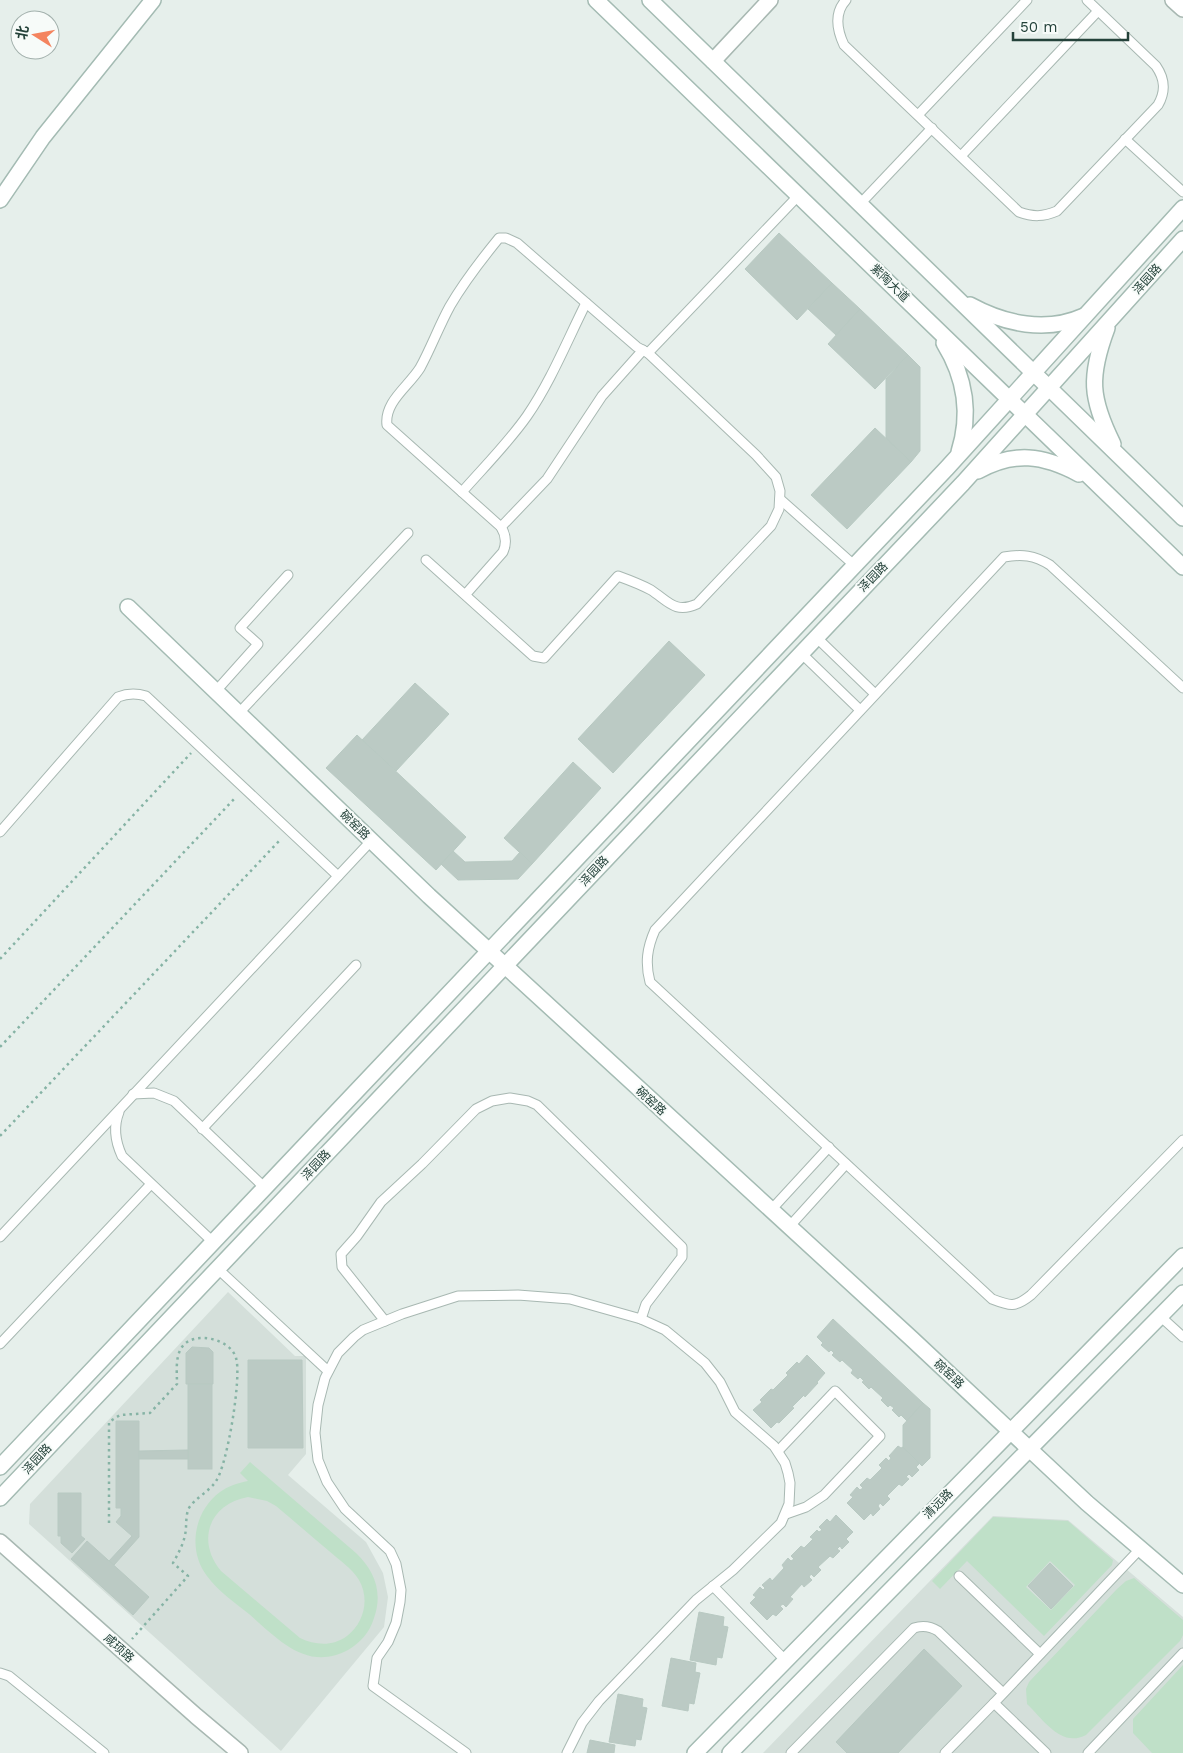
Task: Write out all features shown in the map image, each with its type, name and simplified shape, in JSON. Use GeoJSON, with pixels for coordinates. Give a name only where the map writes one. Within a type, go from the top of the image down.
{"type":"FeatureCollection","features":[{"type":"Feature","properties":{"kind":"street"},"geometry":{"type":"LineString","coordinates":[[0,200],[43,137],[153,0]]}},
{"type":"Feature","properties":{"kind":"street","name":"紫陶大道"},"geometry":{"type":"LineString","coordinates":[[596,0],[1183,567]]}},
{"type":"Feature","properties":{"kind":"street"},"geometry":{"type":"LineString","coordinates":[[650,0],[1183,518]]}},
{"type":"Feature","properties":{"kind":"street"},"geometry":{"type":"LineString","coordinates":[[713,61],[770,0]]}},
{"type":"Feature","properties":{"kind":"street"},"geometry":{"type":"LineString","coordinates":[[1173,0],[1183,10]]}},
{"type":"Feature","properties":{"kind":"street","name":"泽园路"},"geometry":{"type":"LineString","coordinates":[[0,1467],[959,455],[1183,208]]}},
{"type":"Feature","properties":{"kind":"street","name":"泽园路"},"geometry":{"type":"LineString","coordinates":[[0,1498],[968,477],[1181,244]]}},
{"type":"Feature","properties":{"kind":"street"},"geometry":{"type":"LineString","coordinates":[[956,297],[993,315],[1025,324],[1051,326],[1086,316]]}},
{"type":"Feature","properties":{"kind":"street"},"geometry":{"type":"LineString","coordinates":[[1110,320],[1099,350],[1094,374],[1094,386],[1099,412],[1120,456]]}},
{"type":"Feature","properties":{"kind":"street"},"geometry":{"type":"LineString","coordinates":[[929,321],[949,352],[961,379],[966,415],[959,455]]}},
{"type":"Feature","properties":{"kind":"street"},"geometry":{"type":"LineString","coordinates":[[968,477],[1001,460],[1026,457],[1063,465],[1094,481]]}},
{"type":"Feature","properties":{"kind":"street","name":"碗窑路"},"geometry":{"type":"LineString","coordinates":[[128,607],[504,966],[789,1226],[1087,1503],[1183,1585]]}},
{"type":"Feature","properties":{"kind":"street","name":"清远路"},"geometry":{"type":"LineString","coordinates":[[694,1753],[1183,1256]]}},
{"type":"Feature","properties":{"kind":"street","name":"清远路"},"geometry":{"type":"LineString","coordinates":[[730,1753],[1183,1293]]}},
{"type":"Feature","properties":{"kind":"street","name":"咸顼路"},"geometry":{"type":"LineString","coordinates":[[0,1542],[240,1753]]}},
{"type":"Feature","properties":{"kind":"lane"},"geometry":{"type":"LineString","coordinates":[[846,0],[841,6],[838,20],[840,37],[844,45],[1019,212],[1032,216],[1045,216],[1057,211],[1161,99],[1164,86],[1163,79],[1156,66],[1086,0]]}},
{"type":"Feature","properties":{"kind":"lane"},"geometry":{"type":"LineString","coordinates":[[918,115],[1027,0]]}},
{"type":"Feature","properties":{"kind":"lane"},"geometry":{"type":"LineString","coordinates":[[961,156],[1098,11]]}},
{"type":"Feature","properties":{"kind":"lane"},"geometry":{"type":"LineString","coordinates":[[860,204],[932,128]]}},
{"type":"Feature","properties":{"kind":"lane"},"geometry":{"type":"LineString","coordinates":[[1125,139],[1183,192]]}},
{"type":"Feature","properties":{"kind":"lane"},"geometry":{"type":"LineString","coordinates":[[501,527],[547,479],[602,396],[799,195]]}},
{"type":"Feature","properties":{"kind":"lane"},"geometry":{"type":"LineString","coordinates":[[426,560],[465,595],[533,656],[544,658],[618,576],[638,583],[676,607],[690,607],[697,604],[771,526],[779,508],[780,499],[776,477],[756,455],[646,352],[637,347],[517,243],[506,238],[499,238],[465,282],[450,306],[421,366],[405,389],[388,407],[386,416],[387,425],[501,527],[506,537],[503,552],[465,595]]}},
{"type":"Feature","properties":{"kind":"lane"},"geometry":{"type":"LineString","coordinates":[[462,492],[528,414],[544,387],[586,303]]}},
{"type":"Feature","properties":{"kind":"lane"},"geometry":{"type":"LineString","coordinates":[[780,499],[854,565]]}},
{"type":"Feature","properties":{"kind":"lane"},"geometry":{"type":"LineString","coordinates":[[239,714],[408,533]]}},
{"type":"Feature","properties":{"kind":"lane"},"geometry":{"type":"LineString","coordinates":[[1183,688],[1050,565],[1034,557],[1018,554],[1004,557],[655,930],[647,951],[650,982],[992,1299],[1005,1304],[1020,1304],[1031,1295],[1183,1140]]}},
{"type":"Feature","properties":{"kind":"lane"},"geometry":{"type":"LineString","coordinates":[[216,691],[258,644],[240,628],[288,575]]}},
{"type":"Feature","properties":{"kind":"lane"},"geometry":{"type":"LineString","coordinates":[[816,638],[875,694]]}},
{"type":"Feature","properties":{"kind":"lane"},"geometry":{"type":"LineString","coordinates":[[801,653],[860,710]]}},
{"type":"Feature","properties":{"kind":"lane"},"geometry":{"type":"LineString","coordinates":[[0,832],[118,697],[131,694],[146,696],[338,876]]}},
{"type":"Feature","properties":{"kind":"lane"},"geometry":{"type":"LineString","coordinates":[[0,1237],[371,841]]}},
{"type":"Feature","properties":{"kind":"lane"},"geometry":{"type":"LineString","coordinates":[[202,1129],[356,965]]}},
{"type":"Feature","properties":{"kind":"lane"},"geometry":{"type":"LineString","coordinates":[[134,1094],[154,1093],[174,1101],[265,1188]]}},
{"type":"Feature","properties":{"kind":"lane"},"geometry":{"type":"LineString","coordinates":[[385,1321],[342,1267],[341,1254],[357,1236],[381,1202],[422,1164],[476,1109],[492,1101],[510,1098],[528,1101],[537,1105],[682,1247],[682,1257],[646,1304],[640,1319]]}},
{"type":"Feature","properties":{"kind":"lane"},"geometry":{"type":"LineString","coordinates":[[120,1109],[115,1127],[118,1147],[122,1156],[213,1242]]}},
{"type":"Feature","properties":{"kind":"lane"},"geometry":{"type":"LineString","coordinates":[[771,1210],[829,1147]]}},
{"type":"Feature","properties":{"kind":"lane"},"geometry":{"type":"LineString","coordinates":[[789,1226],[846,1164]]}},
{"type":"Feature","properties":{"kind":"lane"},"geometry":{"type":"LineString","coordinates":[[0,1344],[151,1184]]}},
{"type":"Feature","properties":{"kind":"lane"},"geometry":{"type":"LineString","coordinates":[[218,1269],[328,1371]]}},
{"type":"Feature","properties":{"kind":"lane"},"geometry":{"type":"LineString","coordinates":[[466,1753],[373,1686],[377,1658],[388,1642],[396,1623],[400,1602],[399,1578],[390,1551],[345,1508],[322,1471],[316,1449],[316,1418],[321,1391],[328,1371],[338,1353],[363,1330],[458,1296],[518,1295],[570,1300],[640,1319],[665,1330],[705,1363],[720,1382],[735,1412],[778,1451],[785,1463],[790,1483],[789,1504],[781,1523],[696,1600],[599,1700],[582,1723],[567,1753]]}},
{"type":"Feature","properties":{"kind":"lane"},"geometry":{"type":"LineString","coordinates":[[1160,1316],[1183,1337]]}},
{"type":"Feature","properties":{"kind":"lane"},"geometry":{"type":"LineString","coordinates":[[778,1451],[835,1392],[880,1436],[824,1495],[806,1507],[786,1514]]}},
{"type":"Feature","properties":{"kind":"lane"},"geometry":{"type":"LineString","coordinates":[[945,1753],[1140,1548]]}},
{"type":"Feature","properties":{"kind":"lane"},"geometry":{"type":"LineString","coordinates":[[959,1576],[1040,1654]]}},
{"type":"Feature","properties":{"kind":"lane"},"geometry":{"type":"LineString","coordinates":[[713,1586],[786,1660]]}},
{"type":"Feature","properties":{"kind":"lane"},"geometry":{"type":"LineString","coordinates":[[791,1753],[914,1628],[919,1626],[928,1626],[938,1631],[1003,1693]]}},
{"type":"Feature","properties":{"kind":"lane"},"geometry":{"type":"LineString","coordinates":[[1088,1753],[1183,1653]]}},
{"type":"Feature","properties":{"kind":"lane"},"geometry":{"type":"LineString","coordinates":[[0,1673],[9,1676],[102,1752]]}},
{"type":"Feature","properties":{"kind":"lane"},"geometry":{"type":"LineString","coordinates":[[994,1703],[1046,1753]]}},
{"type":"Feature","properties":{"kind":"path"},"geometry":{"type":"LineString","coordinates":[[0,959],[199,745]]}},
{"type":"Feature","properties":{"kind":"path"},"geometry":{"type":"LineString","coordinates":[[0,1047],[245,788]]}},
{"type":"Feature","properties":{"kind":"path"},"geometry":{"type":"LineString","coordinates":[[0,1136],[290,830]]}},
{"type":"Feature","properties":{"kind":"path"},"geometry":{"type":"LineString","coordinates":[[109,1523],[109,1422],[120,1415],[150,1413],[177,1384],[177,1361],[179,1353],[186,1343],[196,1338],[203,1338],[224,1344],[231,1349],[237,1359],[237,1395],[222,1470],[216,1482],[189,1508],[185,1536],[173,1563],[188,1576],[122,1650]]}},
{"type":"Feature","properties":{"kind":"shaded area"},"geometry":{"type":"Polygon","coordinates":[[[228,1292],[295,1356],[306,1356],[306,1454],[288,1475],[366,1542],[383,1573],[388,1597],[384,1627],[281,1751],[29,1524],[30,1504],[228,1292]]]}},
{"type":"Feature","properties":{"kind":"shaded area"},"geometry":{"type":"Polygon","coordinates":[[[993,1516],[1068,1520],[1183,1617],[1183,1753],[763,1753],[993,1516]]]}},
{"type":"Feature","properties":{"kind":"green space"},"geometry":{"type":"Polygon","coordinates":[[[250,1462],[356,1553],[368,1567],[376,1583],[377,1609],[367,1632],[357,1644],[348,1650],[333,1656],[319,1657],[306,1655],[294,1650],[216,1587],[207,1576],[197,1555],[195,1543],[199,1520],[204,1509],[220,1492],[233,1485],[248,1481],[240,1473],[250,1462]],[[248,1497],[224,1507],[210,1525],[208,1536],[209,1548],[213,1559],[221,1571],[300,1638],[324,1644],[341,1640],[353,1631],[364,1610],[364,1595],[359,1580],[345,1564],[276,1506],[267,1501],[248,1497]]]}},
{"type":"Feature","properties":{"kind":"green space"},"geometry":{"type":"Polygon","coordinates":[[[993,1517],[1068,1521],[1113,1560],[1112,1565],[1044,1636],[967,1561],[940,1589],[932,1581],[993,1517]],[[1050,1561],[1026,1587],[1051,1610],[1075,1585],[1050,1561]]]}},
{"type":"Feature","properties":{"kind":"green space"},"geometry":{"type":"Polygon","coordinates":[[[1134,1578],[1183,1620],[1183,1635],[1180,1641],[1086,1735],[1069,1738],[1061,1735],[1027,1704],[1026,1689],[1029,1682],[1117,1589],[1126,1581],[1134,1578]]]}},
{"type":"Feature","properties":{"kind":"green space"},"geometry":{"type":"Polygon","coordinates":[[[1183,1665],[1183,1753],[1152,1753],[1133,1733],[1133,1719],[1183,1665]]]}},
{"type":"Feature","properties":{"kind":"building"},"geometry":{"type":"Polygon","coordinates":[[[779,233],[832,283],[797,320],[745,269],[779,233]]]}},
{"type":"Feature","properties":{"kind":"building"},"geometry":{"type":"Polygon","coordinates":[[[832,283],[860,309],[836,335],[808,309],[832,283]]]}},
{"type":"Feature","properties":{"kind":"building"},"geometry":{"type":"Polygon","coordinates":[[[860,309],[908,355],[875,389],[828,344],[860,309]]]}},
{"type":"Feature","properties":{"kind":"building"},"geometry":{"type":"Polygon","coordinates":[[[908,355],[920,367],[920,451],[911,462],[886,438],[886,379],[908,355]]]}},
{"type":"Feature","properties":{"kind":"building"},"geometry":{"type":"Polygon","coordinates":[[[875,428],[911,462],[847,529],[811,495],[875,428]]]}},
{"type":"Feature","properties":{"kind":"building"},"geometry":{"type":"Polygon","coordinates":[[[669,641],[705,675],[613,773],[578,739],[669,641]]]}},
{"type":"Feature","properties":{"kind":"building"},"geometry":{"type":"Polygon","coordinates":[[[415,683],[449,714],[396,771],[362,740],[415,683]]]}},
{"type":"Feature","properties":{"kind":"building"},"geometry":{"type":"Polygon","coordinates":[[[357,735],[466,837],[436,870],[326,768],[357,735]]]}},
{"type":"Feature","properties":{"kind":"building"},"geometry":{"type":"Polygon","coordinates":[[[573,762],[601,788],[532,864],[504,838],[573,762]]]}},
{"type":"Feature","properties":{"kind":"building"},"geometry":{"type":"Polygon","coordinates":[[[453,851],[465,862],[512,861],[520,852],[532,864],[518,879],[458,880],[441,864],[453,851]]]}},
{"type":"Feature","properties":{"kind":"building"},"geometry":{"type":"Polygon","coordinates":[[[833,1319],[923,1403],[907,1421],[901,1415],[899,1417],[890,1405],[888,1407],[881,1400],[883,1398],[871,1387],[869,1389],[860,1377],[858,1379],[851,1373],[853,1370],[842,1360],[840,1362],[832,1355],[834,1353],[831,1350],[829,1352],[821,1345],[823,1343],[817,1337],[833,1319]]]}},
{"type":"Feature","properties":{"kind":"building"},"geometry":{"type":"Polygon","coordinates":[[[192,1347],[209,1348],[213,1352],[213,1384],[186,1384],[186,1353],[192,1347]]]}},
{"type":"Feature","properties":{"kind":"building"},"geometry":{"type":"Polygon","coordinates":[[[807,1355],[825,1373],[805,1397],[804,1395],[779,1423],[777,1422],[771,1428],[753,1410],[762,1402],[760,1400],[771,1389],[773,1390],[788,1375],[786,1373],[797,1362],[799,1364],[807,1355]]]}},
{"type":"Feature","properties":{"kind":"building"},"geometry":{"type":"Polygon","coordinates":[[[248,1360],[302,1360],[303,1448],[248,1448],[248,1360]]]}},
{"type":"Feature","properties":{"kind":"building"},"geometry":{"type":"Polygon","coordinates":[[[188,1384],[212,1384],[212,1469],[188,1469],[188,1384]]]}},
{"type":"Feature","properties":{"kind":"building"},"geometry":{"type":"Polygon","coordinates":[[[923,1403],[930,1409],[930,1458],[922,1466],[903,1447],[903,1425],[923,1403]]]}},
{"type":"Feature","properties":{"kind":"building"},"geometry":{"type":"Polygon","coordinates":[[[116,1421],[139,1421],[139,1537],[114,1565],[109,1561],[132,1536],[116,1522],[121,1516],[121,1508],[116,1508],[116,1421]]]}},
{"type":"Feature","properties":{"kind":"building"},"geometry":{"type":"Polygon","coordinates":[[[898,1446],[903,1447],[919,1464],[916,1467],[919,1470],[912,1477],[909,1474],[906,1477],[909,1479],[902,1486],[899,1484],[887,1496],[890,1499],[883,1506],[880,1503],[878,1506],[880,1509],[873,1516],[871,1513],[864,1520],[847,1503],[853,1497],[850,1495],[857,1487],[860,1490],[863,1488],[860,1485],[867,1478],[870,1480],[882,1468],[879,1465],[886,1458],[889,1461],[891,1458],[889,1456],[898,1446]]]}},
{"type":"Feature","properties":{"kind":"building"},"geometry":{"type":"Polygon","coordinates":[[[188,1450],[188,1459],[139,1459],[139,1451],[188,1450]]]}},
{"type":"Feature","properties":{"kind":"building"},"geometry":{"type":"Polygon","coordinates":[[[58,1493],[81,1493],[81,1536],[85,1539],[72,1553],[61,1543],[61,1536],[58,1536],[58,1493]]]}},
{"type":"Feature","properties":{"kind":"building"},"geometry":{"type":"Polygon","coordinates":[[[836,1515],[853,1532],[846,1539],[849,1542],[842,1549],[840,1546],[837,1549],[840,1551],[833,1558],[830,1556],[818,1567],[821,1570],[814,1577],[811,1574],[809,1577],[812,1580],[804,1587],[802,1584],[790,1597],[793,1599],[786,1607],[783,1604],[780,1606],[783,1609],[776,1616],[773,1614],[767,1620],[750,1603],[756,1597],[753,1595],[760,1587],[763,1590],[765,1588],[762,1585],[770,1578],[772,1581],[784,1568],[782,1565],[788,1558],[791,1561],[794,1559],[791,1556],[801,1546],[804,1548],[813,1539],[810,1537],[817,1530],[819,1532],[822,1530],[819,1527],[827,1519],[830,1522],[836,1515]]]}},
{"type":"Feature","properties":{"kind":"building"},"geometry":{"type":"Polygon","coordinates":[[[87,1541],[149,1597],[133,1615],[71,1559],[87,1541]]]}},
{"type":"Feature","properties":{"kind":"building"},"geometry":{"type":"Polygon","coordinates":[[[1050,1563],[1073,1586],[1051,1609],[1028,1586],[1050,1563]]]}},
{"type":"Feature","properties":{"kind":"building"},"geometry":{"type":"Polygon","coordinates":[[[699,1612],[724,1617],[723,1626],[728,1627],[722,1658],[717,1657],[716,1665],[690,1660],[699,1612]]]}},
{"type":"Feature","properties":{"kind":"building"},"geometry":{"type":"Polygon","coordinates":[[[924,1649],[962,1686],[898,1753],[847,1753],[836,1742],[924,1649]]]}},
{"type":"Feature","properties":{"kind":"building"},"geometry":{"type":"Polygon","coordinates":[[[671,1658],[696,1663],[695,1672],[700,1673],[694,1704],[689,1703],[688,1711],[662,1706],[671,1658]]]}},
{"type":"Feature","properties":{"kind":"building"},"geometry":{"type":"Polygon","coordinates":[[[618,1694],[643,1699],[642,1707],[647,1708],[641,1740],[636,1739],[635,1746],[609,1742],[618,1694]]]}},
{"type":"Feature","properties":{"kind":"building"},"geometry":{"type":"Polygon","coordinates":[[[590,1740],[615,1745],[614,1753],[587,1753],[590,1740]]]}}]}
